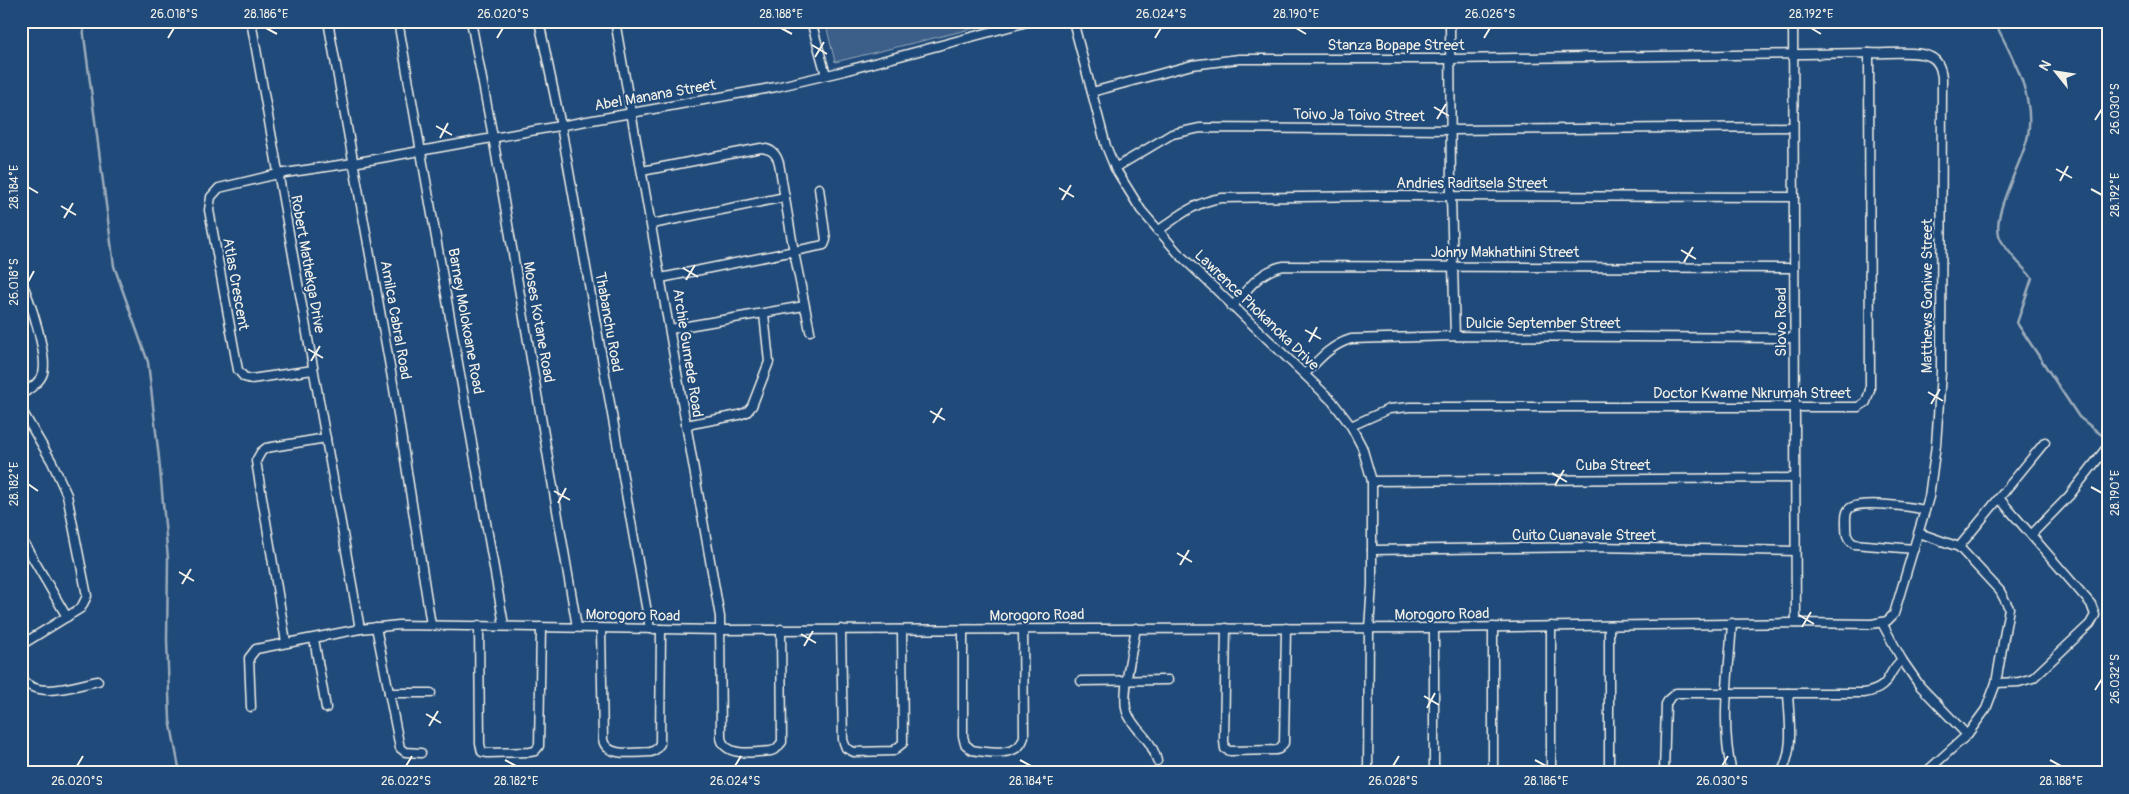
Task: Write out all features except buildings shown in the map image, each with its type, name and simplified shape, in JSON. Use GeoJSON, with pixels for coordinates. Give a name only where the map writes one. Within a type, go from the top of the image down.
{"type":"FeatureCollection","features":[{"type":"Feature","properties":{"kind":"street","name":"Robert Mathekga Drive"},"geometry":{"type":"LineString","coordinates":[[251,21],[360,630]]}},
{"type":"Feature","properties":{"kind":"street","name":"Amilca Cabral Road"},"geometry":{"type":"LineString","coordinates":[[328,21],[394,389],[431,625]]}},
{"type":"Feature","properties":{"kind":"street","name":"Barney Molokoane Road"},"geometry":{"type":"LineString","coordinates":[[398,21],[504,626]]}},
{"type":"Feature","properties":{"kind":"street","name":"Moses Kotane Road"},"geometry":{"type":"LineString","coordinates":[[471,21],[493,137],[577,628]]}},
{"type":"Feature","properties":{"kind":"street","name":"Thabanchu Road"},"geometry":{"type":"LineString","coordinates":[[539,21],[560,126],[650,629]]}},
{"type":"Feature","properties":{"kind":"street","name":"Archie Gumede Road"},"geometry":{"type":"LineString","coordinates":[[615,21],[652,224],[721,630],[722,742],[731,751],[768,752],[779,747],[783,735],[781,629]]}},
{"type":"Feature","properties":{"kind":"street"},"geometry":{"type":"LineString","coordinates":[[811,21],[826,75]]}},
{"type":"Feature","properties":{"kind":"street","name":"Abel Manana Street"},"geometry":{"type":"LineString","coordinates":[[278,174],[353,163],[733,95],[826,75],[1032,21]]}},
{"type":"Feature","properties":{"kind":"street","name":"Lawrence Phokanoka Drive"},"geometry":{"type":"LineString","coordinates":[[1074,21],[1106,146],[1115,168],[1141,210],[1158,231],[1232,306],[1332,401],[1351,426],[1362,447],[1372,481],[1368,773]]}},
{"type":"Feature","properties":{"kind":"street"},"geometry":{"type":"LineString","coordinates":[[1450,21],[1452,265],[1455,336]]}},
{"type":"Feature","properties":{"kind":"street","name":"Slovo Road"},"geometry":{"type":"LineString","coordinates":[[1794,21],[1796,623]]}},
{"type":"Feature","properties":{"kind":"street","name":"Stanza Bopape Street"},"geometry":{"type":"LineString","coordinates":[[1092,92],[1192,65],[1223,60],[1258,58],[1451,59],[1869,54],[1920,54],[1933,57]]}},
{"type":"Feature","properties":{"kind":"street","name":"Doctor Kwame Nkrumah Street"},"geometry":{"type":"LineString","coordinates":[[1351,426],[1389,409],[1410,406],[1858,407],[1866,402],[1869,397],[1869,54]]}},
{"type":"Feature","properties":{"kind":"street","name":"Matthews Goniwe Street"},"geometry":{"type":"LineString","coordinates":[[1882,623],[1894,614],[1919,533],[1934,466],[1941,373],[1942,77],[1938,63],[1933,57]]}},
{"type":"Feature","properties":{"kind":"street","name":"Toivo Ja Toivo Street"},"geometry":{"type":"LineString","coordinates":[[1115,168],[1172,134],[1200,128],[1452,130],[1793,127]]}},
{"type":"Feature","properties":{"kind":"street"},"geometry":{"type":"LineString","coordinates":[[642,171],[761,148],[775,154],[779,163],[810,331]]}},
{"type":"Feature","properties":{"kind":"street","name":"Atlas Crescent"},"geometry":{"type":"LineString","coordinates":[[278,174],[219,188],[213,193],[209,202],[230,327],[237,366],[244,377],[254,379],[313,370]]}},
{"type":"Feature","properties":{"kind":"street"},"geometry":{"type":"LineString","coordinates":[[661,278],[794,252],[826,243],[819,188]]}},
{"type":"Feature","properties":{"kind":"street"},"geometry":{"type":"LineString","coordinates":[[652,224],[785,197]]}},
{"type":"Feature","properties":{"kind":"street","name":"Andries Raditsela Street"},"geometry":{"type":"LineString","coordinates":[[1158,231],[1187,210],[1200,203],[1217,199],[1794,197]]}},
{"type":"Feature","properties":{"kind":"street","name":"Johny Makhathini Street"},"geometry":{"type":"LineString","coordinates":[[1232,306],[1262,275],[1275,268],[1293,265],[1794,268]]}},
{"type":"Feature","properties":{"kind":"street"},"geometry":{"type":"LineString","coordinates":[[21,281],[33,310],[44,367],[40,379],[21,395]]}},
{"type":"Feature","properties":{"kind":"street"},"geometry":{"type":"LineString","coordinates":[[670,329],[804,306]]}},
{"type":"Feature","properties":{"kind":"street"},"geometry":{"type":"LineString","coordinates":[[686,425],[743,414],[752,406],[769,362],[764,314]]}},
{"type":"Feature","properties":{"kind":"street","name":"Dulcie September Street"},"geometry":{"type":"LineString","coordinates":[[1305,374],[1329,349],[1340,342],[1351,339],[1455,336],[1794,338]]}},
{"type":"Feature","properties":{"kind":"street"},"geometry":{"type":"LineString","coordinates":[[21,409],[59,475],[70,506],[87,596],[84,604],[67,617],[21,645]]}},
{"type":"Feature","properties":{"kind":"street"},"geometry":{"type":"LineString","coordinates":[[286,642],[256,461],[261,452],[266,448],[326,438]]}},
{"type":"Feature","properties":{"kind":"street"},"geometry":{"type":"LineString","coordinates":[[1959,547],[2045,442]]}},
{"type":"Feature","properties":{"kind":"street"},"geometry":{"type":"LineString","coordinates":[[2032,534],[2069,496],[2108,446]]}},
{"type":"Feature","properties":{"kind":"street","name":"Cuba Street"},"geometry":{"type":"LineString","coordinates":[[1372,481],[1795,478]]}},
{"type":"Feature","properties":{"kind":"street"},"geometry":{"type":"LineString","coordinates":[[1996,683],[2019,682],[2032,678],[2095,618],[2095,612],[2091,604],[1999,498]]}},
{"type":"Feature","properties":{"kind":"street"},"geometry":{"type":"LineString","coordinates":[[1914,549],[1854,544],[1847,538],[1847,513],[1849,508],[1859,504],[1907,506],[1925,510]]}},
{"type":"Feature","properties":{"kind":"street"},"geometry":{"type":"LineString","coordinates":[[1919,533],[1959,547],[2008,602],[2008,619],[1996,683],[1986,709],[1967,735],[1925,773]]}},
{"type":"Feature","properties":{"kind":"street"},"geometry":{"type":"LineString","coordinates":[[21,538],[67,617]]}},
{"type":"Feature","properties":{"kind":"street","name":"Cuito Cuanavale Street"},"geometry":{"type":"LineString","coordinates":[[1372,550],[1597,548],[1795,551]]}},
{"type":"Feature","properties":{"kind":"street"},"geometry":{"type":"LineString","coordinates":[[1732,623],[1726,746],[1732,773]]}},
{"type":"Feature","properties":{"kind":"street"},"geometry":{"type":"LineString","coordinates":[[1882,623],[1902,660],[1932,700],[1967,735]]}},
{"type":"Feature","properties":{"kind":"street","name":"Morogoro Road"},"geometry":{"type":"LineString","coordinates":[[250,707],[249,662],[252,653],[260,648],[286,642],[314,639],[376,627],[479,625],[601,629],[1024,630],[1882,623]]}},
{"type":"Feature","properties":{"kind":"street"},"geometry":{"type":"LineString","coordinates":[[479,625],[480,744],[482,752],[488,753],[530,752],[535,751],[539,746],[541,627]]}},
{"type":"Feature","properties":{"kind":"street"},"geometry":{"type":"LineString","coordinates":[[1551,626],[1552,773]]}},
{"type":"Feature","properties":{"kind":"street"},"geometry":{"type":"LineString","coordinates":[[1609,626],[1609,773]]}},
{"type":"Feature","properties":{"kind":"street"},"geometry":{"type":"LineString","coordinates":[[376,627],[400,748],[405,752],[421,753]]}},
{"type":"Feature","properties":{"kind":"street"},"geometry":{"type":"LineString","coordinates":[[1492,627],[1493,773]]}},
{"type":"Feature","properties":{"kind":"street"},"geometry":{"type":"LineString","coordinates":[[1136,628],[1125,705],[1127,712],[1150,742],[1157,760]]}},
{"type":"Feature","properties":{"kind":"street"},"geometry":{"type":"LineString","coordinates":[[1226,628],[1224,742],[1226,749],[1230,751],[1276,750],[1284,743],[1286,628]]}},
{"type":"Feature","properties":{"kind":"street"},"geometry":{"type":"LineString","coordinates":[[1434,628],[1434,773]]}},
{"type":"Feature","properties":{"kind":"street"},"geometry":{"type":"LineString","coordinates":[[601,629],[604,746],[612,752],[651,752],[660,744],[661,629]]}},
{"type":"Feature","properties":{"kind":"street"},"geometry":{"type":"LineString","coordinates":[[841,629],[844,743],[850,751],[870,752],[893,751],[900,746],[903,740],[902,630]]}},
{"type":"Feature","properties":{"kind":"street"},"geometry":{"type":"LineString","coordinates":[[962,630],[965,744],[972,750],[1008,751],[1018,748],[1024,736],[1024,630]]}},
{"type":"Feature","properties":{"kind":"street"},"geometry":{"type":"LineString","coordinates":[[314,639],[326,708]]}},
{"type":"Feature","properties":{"kind":"street"},"geometry":{"type":"LineString","coordinates":[[1664,773],[1666,704],[1672,695],[1681,692],[1858,694],[1872,692],[1884,685],[1902,660]]}},
{"type":"Feature","properties":{"kind":"street"},"geometry":{"type":"LineString","coordinates":[[21,679],[28,686],[39,690],[98,681]]}},
{"type":"Feature","properties":{"kind":"street"},"geometry":{"type":"LineString","coordinates":[[1081,681],[1168,680]]}},
{"type":"Feature","properties":{"kind":"street"},"geometry":{"type":"LineString","coordinates":[[390,694],[431,693]]}},
{"type":"Feature","properties":{"kind":"street"},"geometry":{"type":"LineString","coordinates":[[1781,773],[1788,757],[1790,745],[1788,693]]}},
{"type":"Feature","properties":{"kind":"shaded area"},"geometry":{"type":"Polygon","coordinates":[[[825,21],[1004,21],[835,62],[825,21]]]}},
{"type":"Feature","properties":{"kind":"waterway"},"geometry":{"type":"LineString","coordinates":[[83,21],[114,266],[148,362],[168,559],[167,640],[170,720],[180,773]]}},
{"type":"Feature","properties":{"kind":"waterway"},"geometry":{"type":"LineString","coordinates":[[1994,21],[2015,62],[2028,105],[2028,135],[2003,204],[1998,230],[2004,245],[2032,278],[2017,323],[2079,417],[2108,440]]}}]}
